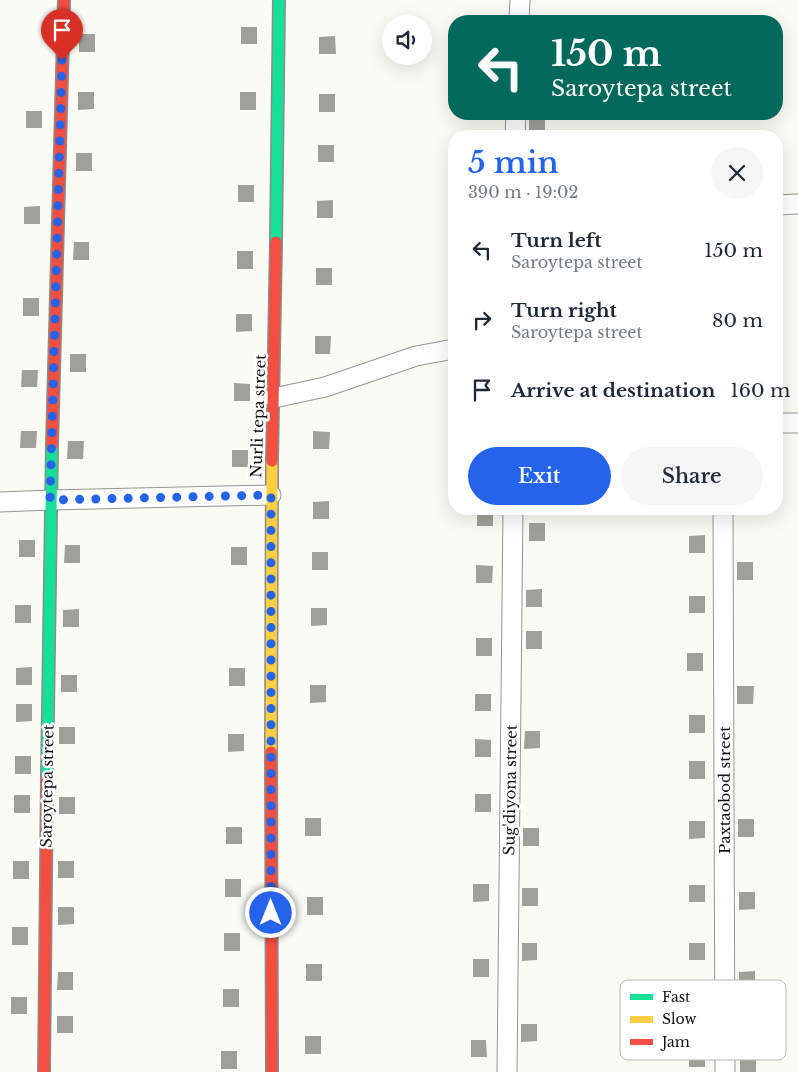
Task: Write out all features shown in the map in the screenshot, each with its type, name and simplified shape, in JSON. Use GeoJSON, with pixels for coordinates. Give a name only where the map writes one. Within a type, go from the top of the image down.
{"type":"FeatureCollection","features":[{"type":"Feature","properties":{"kind":"street","name":"Saroytepa street"},"geometry":{"type":"LineString","coordinates":[[44,1072],[50,500],[64,0]]}},
{"type":"Feature","properties":{"kind":"street","name":"Nurli tepa street"},"geometry":{"type":"LineString","coordinates":[[272,1072],[271,495],[279,0]]}},
{"type":"Feature","properties":{"kind":"street"},"geometry":{"type":"LineString","coordinates":[[519,15],[520,0]]}},
{"type":"Feature","properties":{"kind":"street"},"geometry":{"type":"LineString","coordinates":[[783,205],[798,204]]}},
{"type":"Feature","properties":{"kind":"street"},"geometry":{"type":"LineString","coordinates":[[274,398],[325,387],[416,356],[448,350]]}},
{"type":"Feature","properties":{"kind":"street"},"geometry":{"type":"LineString","coordinates":[[783,423],[798,423]]}},
{"type":"Feature","properties":{"kind":"street"},"geometry":{"type":"LineString","coordinates":[[0,502],[271,495]]}},
{"type":"Feature","properties":{"kind":"street","name":"Sug'diyona street"},"geometry":{"type":"LineString","coordinates":[[507,1072],[513,515]]}},
{"type":"Feature","properties":{"kind":"street","name":"Paxtaobod street"},"geometry":{"type":"LineString","coordinates":[[723,515],[724,980]]}},
{"type":"Feature","properties":{"kind":"building"},"geometry":{"type":"Polygon","coordinates":[[[241,27],[257,27],[257,44],[241,44],[241,27]]]}},
{"type":"Feature","properties":{"kind":"building"},"geometry":{"type":"Polygon","coordinates":[[[79,34],[95,34],[95,52],[79,52],[79,34]]]}},
{"type":"Feature","properties":{"kind":"building"},"geometry":{"type":"Polygon","coordinates":[[[335,36],[336,54],[319,54],[319,37],[335,36]]]}},
{"type":"Feature","properties":{"kind":"building"},"geometry":{"type":"Polygon","coordinates":[[[78,92],[94,92],[94,109],[78,110],[78,92]]]}},
{"type":"Feature","properties":{"kind":"building"},"geometry":{"type":"Polygon","coordinates":[[[240,92],[256,92],[256,110],[240,110],[240,92]]]}},
{"type":"Feature","properties":{"kind":"building"},"geometry":{"type":"Polygon","coordinates":[[[319,94],[335,94],[335,112],[319,112],[319,94]]]}},
{"type":"Feature","properties":{"kind":"building"},"geometry":{"type":"Polygon","coordinates":[[[26,111],[42,111],[42,128],[26,128],[26,111]]]}},
{"type":"Feature","properties":{"kind":"building"},"geometry":{"type":"Polygon","coordinates":[[[529,120],[545,120],[545,130],[529,130],[529,120]]]}},
{"type":"Feature","properties":{"kind":"building"},"geometry":{"type":"Polygon","coordinates":[[[318,145],[334,145],[334,162],[318,162],[318,145]]]}},
{"type":"Feature","properties":{"kind":"building"},"geometry":{"type":"Polygon","coordinates":[[[76,153],[92,153],[92,171],[76,171],[76,153]]]}},
{"type":"Feature","properties":{"kind":"building"},"geometry":{"type":"Polygon","coordinates":[[[238,185],[254,185],[254,202],[238,202],[238,185]]]}},
{"type":"Feature","properties":{"kind":"building"},"geometry":{"type":"Polygon","coordinates":[[[333,200],[333,218],[317,218],[317,201],[333,200]]]}},
{"type":"Feature","properties":{"kind":"building"},"geometry":{"type":"Polygon","coordinates":[[[40,206],[40,224],[24,224],[24,207],[40,206]]]}},
{"type":"Feature","properties":{"kind":"building"},"geometry":{"type":"Polygon","coordinates":[[[74,242],[89,242],[89,260],[73,260],[74,242]]]}},
{"type":"Feature","properties":{"kind":"building"},"geometry":{"type":"Polygon","coordinates":[[[237,251],[253,251],[253,269],[237,269],[237,251]]]}},
{"type":"Feature","properties":{"kind":"building"},"geometry":{"type":"Polygon","coordinates":[[[316,268],[332,268],[332,285],[316,285],[316,268]]]}},
{"type":"Feature","properties":{"kind":"building"},"geometry":{"type":"Polygon","coordinates":[[[23,298],[39,298],[39,316],[23,316],[23,298]]]}},
{"type":"Feature","properties":{"kind":"building"},"geometry":{"type":"Polygon","coordinates":[[[236,314],[252,314],[252,331],[236,332],[236,314]]]}},
{"type":"Feature","properties":{"kind":"building"},"geometry":{"type":"Polygon","coordinates":[[[315,336],[331,336],[330,354],[315,354],[315,336]]]}},
{"type":"Feature","properties":{"kind":"building"},"geometry":{"type":"Polygon","coordinates":[[[70,354],[86,354],[86,372],[70,372],[70,354]]]}},
{"type":"Feature","properties":{"kind":"building"},"geometry":{"type":"Polygon","coordinates":[[[22,370],[38,370],[37,387],[21,387],[22,370]]]}},
{"type":"Feature","properties":{"kind":"building"},"geometry":{"type":"Polygon","coordinates":[[[234,383],[250,384],[250,401],[234,401],[234,383]]]}},
{"type":"Feature","properties":{"kind":"building"},"geometry":{"type":"Polygon","coordinates":[[[21,431],[37,431],[36,448],[20,448],[21,431]]]}},
{"type":"Feature","properties":{"kind":"building"},"geometry":{"type":"Polygon","coordinates":[[[313,431],[330,432],[329,449],[313,449],[313,431]]]}},
{"type":"Feature","properties":{"kind":"building"},"geometry":{"type":"Polygon","coordinates":[[[68,441],[84,441],[83,459],[67,459],[68,441]]]}},
{"type":"Feature","properties":{"kind":"building"},"geometry":{"type":"Polygon","coordinates":[[[232,450],[248,450],[248,467],[232,467],[232,450]]]}},
{"type":"Feature","properties":{"kind":"building"},"geometry":{"type":"Polygon","coordinates":[[[329,501],[329,519],[313,519],[313,502],[329,501]]]}},
{"type":"Feature","properties":{"kind":"building"},"geometry":{"type":"Polygon","coordinates":[[[477,515],[493,515],[493,526],[477,526],[477,515]]]}},
{"type":"Feature","properties":{"kind":"building"},"geometry":{"type":"Polygon","coordinates":[[[529,523],[545,523],[545,541],[529,541],[529,523]]]}},
{"type":"Feature","properties":{"kind":"building"},"geometry":{"type":"Polygon","coordinates":[[[705,535],[705,553],[689,553],[689,536],[705,535]]]}},
{"type":"Feature","properties":{"kind":"building"},"geometry":{"type":"Polygon","coordinates":[[[19,540],[35,540],[35,557],[19,557],[19,540]]]}},
{"type":"Feature","properties":{"kind":"building"},"geometry":{"type":"Polygon","coordinates":[[[65,545],[80,545],[80,563],[64,563],[65,545]]]}},
{"type":"Feature","properties":{"kind":"building"},"geometry":{"type":"Polygon","coordinates":[[[231,547],[247,547],[247,565],[231,565],[231,547]]]}},
{"type":"Feature","properties":{"kind":"building"},"geometry":{"type":"Polygon","coordinates":[[[312,552],[328,552],[328,570],[312,570],[312,552]]]}},
{"type":"Feature","properties":{"kind":"building"},"geometry":{"type":"Polygon","coordinates":[[[737,562],[753,562],[753,580],[737,580],[737,562]]]}},
{"type":"Feature","properties":{"kind":"building"},"geometry":{"type":"Polygon","coordinates":[[[476,565],[493,566],[492,583],[476,583],[476,565]]]}},
{"type":"Feature","properties":{"kind":"building"},"geometry":{"type":"Polygon","coordinates":[[[542,589],[542,607],[526,607],[526,590],[542,589]]]}},
{"type":"Feature","properties":{"kind":"building"},"geometry":{"type":"Polygon","coordinates":[[[689,596],[705,596],[705,613],[689,613],[689,596]]]}},
{"type":"Feature","properties":{"kind":"building"},"geometry":{"type":"Polygon","coordinates":[[[15,605],[31,605],[31,623],[15,623],[15,605]]]}},
{"type":"Feature","properties":{"kind":"building"},"geometry":{"type":"Polygon","coordinates":[[[311,608],[327,608],[327,625],[311,626],[311,608]]]}},
{"type":"Feature","properties":{"kind":"building"},"geometry":{"type":"Polygon","coordinates":[[[79,609],[79,627],[63,627],[63,610],[79,609]]]}},
{"type":"Feature","properties":{"kind":"building"},"geometry":{"type":"Polygon","coordinates":[[[526,631],[542,631],[542,649],[526,649],[526,631]]]}},
{"type":"Feature","properties":{"kind":"building"},"geometry":{"type":"Polygon","coordinates":[[[476,638],[492,638],[492,656],[476,656],[476,638]]]}},
{"type":"Feature","properties":{"kind":"building"},"geometry":{"type":"Polygon","coordinates":[[[687,653],[703,653],[703,671],[687,671],[687,653]]]}},
{"type":"Feature","properties":{"kind":"building"},"geometry":{"type":"Polygon","coordinates":[[[32,667],[32,685],[16,685],[16,668],[32,667]]]}},
{"type":"Feature","properties":{"kind":"building"},"geometry":{"type":"Polygon","coordinates":[[[229,668],[245,668],[245,686],[229,686],[229,668]]]}},
{"type":"Feature","properties":{"kind":"building"},"geometry":{"type":"Polygon","coordinates":[[[61,675],[77,675],[77,692],[61,692],[61,675]]]}},
{"type":"Feature","properties":{"kind":"building"},"geometry":{"type":"Polygon","coordinates":[[[310,685],[326,685],[326,702],[310,703],[310,685]]]}},
{"type":"Feature","properties":{"kind":"building"},"geometry":{"type":"Polygon","coordinates":[[[737,686],[754,686],[753,704],[737,704],[737,686]]]}},
{"type":"Feature","properties":{"kind":"building"},"geometry":{"type":"Polygon","coordinates":[[[475,694],[491,694],[491,711],[475,711],[475,694]]]}},
{"type":"Feature","properties":{"kind":"building"},"geometry":{"type":"Polygon","coordinates":[[[16,704],[32,704],[32,721],[16,722],[16,704]]]}},
{"type":"Feature","properties":{"kind":"building"},"geometry":{"type":"Polygon","coordinates":[[[689,715],[705,715],[705,733],[689,733],[689,715]]]}},
{"type":"Feature","properties":{"kind":"building"},"geometry":{"type":"Polygon","coordinates":[[[59,727],[75,727],[75,744],[59,744],[59,727]]]}},
{"type":"Feature","properties":{"kind":"building"},"geometry":{"type":"Polygon","coordinates":[[[525,731],[540,731],[540,748],[524,749],[525,731]]]}},
{"type":"Feature","properties":{"kind":"building"},"geometry":{"type":"Polygon","coordinates":[[[228,734],[244,734],[244,751],[228,752],[228,734]]]}},
{"type":"Feature","properties":{"kind":"building"},"geometry":{"type":"Polygon","coordinates":[[[475,739],[491,740],[491,757],[475,757],[475,739]]]}},
{"type":"Feature","properties":{"kind":"building"},"geometry":{"type":"Polygon","coordinates":[[[15,756],[31,756],[31,774],[15,774],[15,756]]]}},
{"type":"Feature","properties":{"kind":"building"},"geometry":{"type":"Polygon","coordinates":[[[689,761],[705,761],[705,779],[689,779],[689,761]]]}},
{"type":"Feature","properties":{"kind":"building"},"geometry":{"type":"Polygon","coordinates":[[[475,794],[491,794],[491,812],[475,812],[475,794]]]}},
{"type":"Feature","properties":{"kind":"building"},"geometry":{"type":"Polygon","coordinates":[[[14,795],[30,795],[30,813],[14,813],[14,795]]]}},
{"type":"Feature","properties":{"kind":"building"},"geometry":{"type":"Polygon","coordinates":[[[59,797],[75,797],[75,814],[59,814],[59,797]]]}},
{"type":"Feature","properties":{"kind":"building"},"geometry":{"type":"Polygon","coordinates":[[[305,818],[321,818],[321,836],[305,836],[305,818]]]}},
{"type":"Feature","properties":{"kind":"building"},"geometry":{"type":"Polygon","coordinates":[[[738,819],[754,819],[754,837],[738,837],[738,819]]]}},
{"type":"Feature","properties":{"kind":"building"},"geometry":{"type":"Polygon","coordinates":[[[689,821],[705,821],[705,838],[689,839],[689,821]]]}},
{"type":"Feature","properties":{"kind":"building"},"geometry":{"type":"Polygon","coordinates":[[[226,827],[242,827],[242,844],[226,844],[226,827]]]}},
{"type":"Feature","properties":{"kind":"building"},"geometry":{"type":"Polygon","coordinates":[[[523,828],[539,828],[539,846],[523,846],[523,828]]]}},
{"type":"Feature","properties":{"kind":"building"},"geometry":{"type":"Polygon","coordinates":[[[13,861],[29,861],[29,879],[13,879],[13,861]]]}},
{"type":"Feature","properties":{"kind":"building"},"geometry":{"type":"Polygon","coordinates":[[[58,861],[74,861],[74,878],[58,878],[58,861]]]}},
{"type":"Feature","properties":{"kind":"building"},"geometry":{"type":"Polygon","coordinates":[[[225,879],[241,879],[241,897],[225,897],[225,879]]]}},
{"type":"Feature","properties":{"kind":"building"},"geometry":{"type":"Polygon","coordinates":[[[473,884],[489,884],[489,901],[473,902],[473,884]]]}},
{"type":"Feature","properties":{"kind":"building"},"geometry":{"type":"Polygon","coordinates":[[[689,885],[705,885],[705,902],[689,902],[689,885]]]}},
{"type":"Feature","properties":{"kind":"building"},"geometry":{"type":"Polygon","coordinates":[[[522,888],[538,888],[538,906],[522,906],[522,888]]]}},
{"type":"Feature","properties":{"kind":"building"},"geometry":{"type":"Polygon","coordinates":[[[739,892],[755,892],[755,909],[739,910],[739,892]]]}},
{"type":"Feature","properties":{"kind":"building"},"geometry":{"type":"Polygon","coordinates":[[[307,897],[323,897],[323,915],[307,915],[307,897]]]}},
{"type":"Feature","properties":{"kind":"building"},"geometry":{"type":"Polygon","coordinates":[[[58,907],[74,907],[74,924],[58,925],[58,907]]]}},
{"type":"Feature","properties":{"kind":"building"},"geometry":{"type":"Polygon","coordinates":[[[12,927],[28,927],[28,945],[12,945],[12,927]]]}},
{"type":"Feature","properties":{"kind":"building"},"geometry":{"type":"Polygon","coordinates":[[[224,933],[240,933],[240,951],[224,951],[224,933]]]}},
{"type":"Feature","properties":{"kind":"building"},"geometry":{"type":"Polygon","coordinates":[[[522,943],[537,943],[537,960],[522,961],[522,943]]]}},
{"type":"Feature","properties":{"kind":"building"},"geometry":{"type":"Polygon","coordinates":[[[689,943],[705,943],[705,960],[689,960],[689,943]]]}},
{"type":"Feature","properties":{"kind":"building"},"geometry":{"type":"Polygon","coordinates":[[[473,959],[489,959],[489,977],[473,977],[473,959]]]}},
{"type":"Feature","properties":{"kind":"building"},"geometry":{"type":"Polygon","coordinates":[[[306,964],[322,964],[322,981],[306,981],[306,964]]]}},
{"type":"Feature","properties":{"kind":"building"},"geometry":{"type":"Polygon","coordinates":[[[755,971],[755,980],[739,980],[739,972],[755,971]]]}},
{"type":"Feature","properties":{"kind":"building"},"geometry":{"type":"Polygon","coordinates":[[[58,972],[73,972],[73,990],[57,990],[58,972]]]}},
{"type":"Feature","properties":{"kind":"building"},"geometry":{"type":"Polygon","coordinates":[[[223,989],[239,989],[239,1007],[223,1007],[223,989]]]}},
{"type":"Feature","properties":{"kind":"building"},"geometry":{"type":"Polygon","coordinates":[[[11,997],[27,997],[27,1014],[11,1014],[11,997]]]}},
{"type":"Feature","properties":{"kind":"building"},"geometry":{"type":"Polygon","coordinates":[[[57,1016],[73,1016],[73,1033],[57,1033],[57,1016]]]}},
{"type":"Feature","properties":{"kind":"building"},"geometry":{"type":"Polygon","coordinates":[[[521,1024],[537,1024],[537,1041],[521,1042],[521,1024]]]}},
{"type":"Feature","properties":{"kind":"building"},"geometry":{"type":"Polygon","coordinates":[[[305,1036],[321,1036],[321,1054],[305,1054],[305,1036]]]}},
{"type":"Feature","properties":{"kind":"building"},"geometry":{"type":"Polygon","coordinates":[[[471,1040],[486,1040],[487,1057],[471,1057],[471,1040]]]}},
{"type":"Feature","properties":{"kind":"building"},"geometry":{"type":"Polygon","coordinates":[[[221,1051],[237,1051],[237,1069],[221,1069],[221,1051]]]}},
{"type":"Feature","properties":{"kind":"building"},"geometry":{"type":"Polygon","coordinates":[[[689,1060],[705,1060],[705,1067],[689,1067],[689,1060]]]}},
{"type":"Feature","properties":{"kind":"building"},"geometry":{"type":"Polygon","coordinates":[[[740,1060],[756,1060],[756,1072],[740,1072],[740,1060]]]}},
{"type":"Feature","properties":{"kind":"traffic: fast"},"geometry":{"type":"LineString","coordinates":[[276,242],[279,0]]}},
{"type":"Feature","properties":{"kind":"traffic: fast"},"geometry":{"type":"LineString","coordinates":[[47,777],[52,445]]}},
{"type":"Feature","properties":{"kind":"traffic: slow"},"geometry":{"type":"LineString","coordinates":[[271,752],[272,461]]}},
{"type":"Feature","properties":{"kind":"traffic: jam"},"geometry":{"type":"LineString","coordinates":[[52,445],[64,0]]}},
{"type":"Feature","properties":{"kind":"traffic: jam"},"geometry":{"type":"LineString","coordinates":[[272,461],[276,242]]}},
{"type":"Feature","properties":{"kind":"traffic: jam"},"geometry":{"type":"LineString","coordinates":[[271,752],[272,1072]]}},
{"type":"Feature","properties":{"kind":"traffic: jam"},"geometry":{"type":"LineString","coordinates":[[44,1072],[47,777]]}},
{"type":"Feature","properties":{"kind":"route"},"geometry":{"type":"LineString","coordinates":[[62,60],[50,500],[271,495],[271,913]]}}]}
